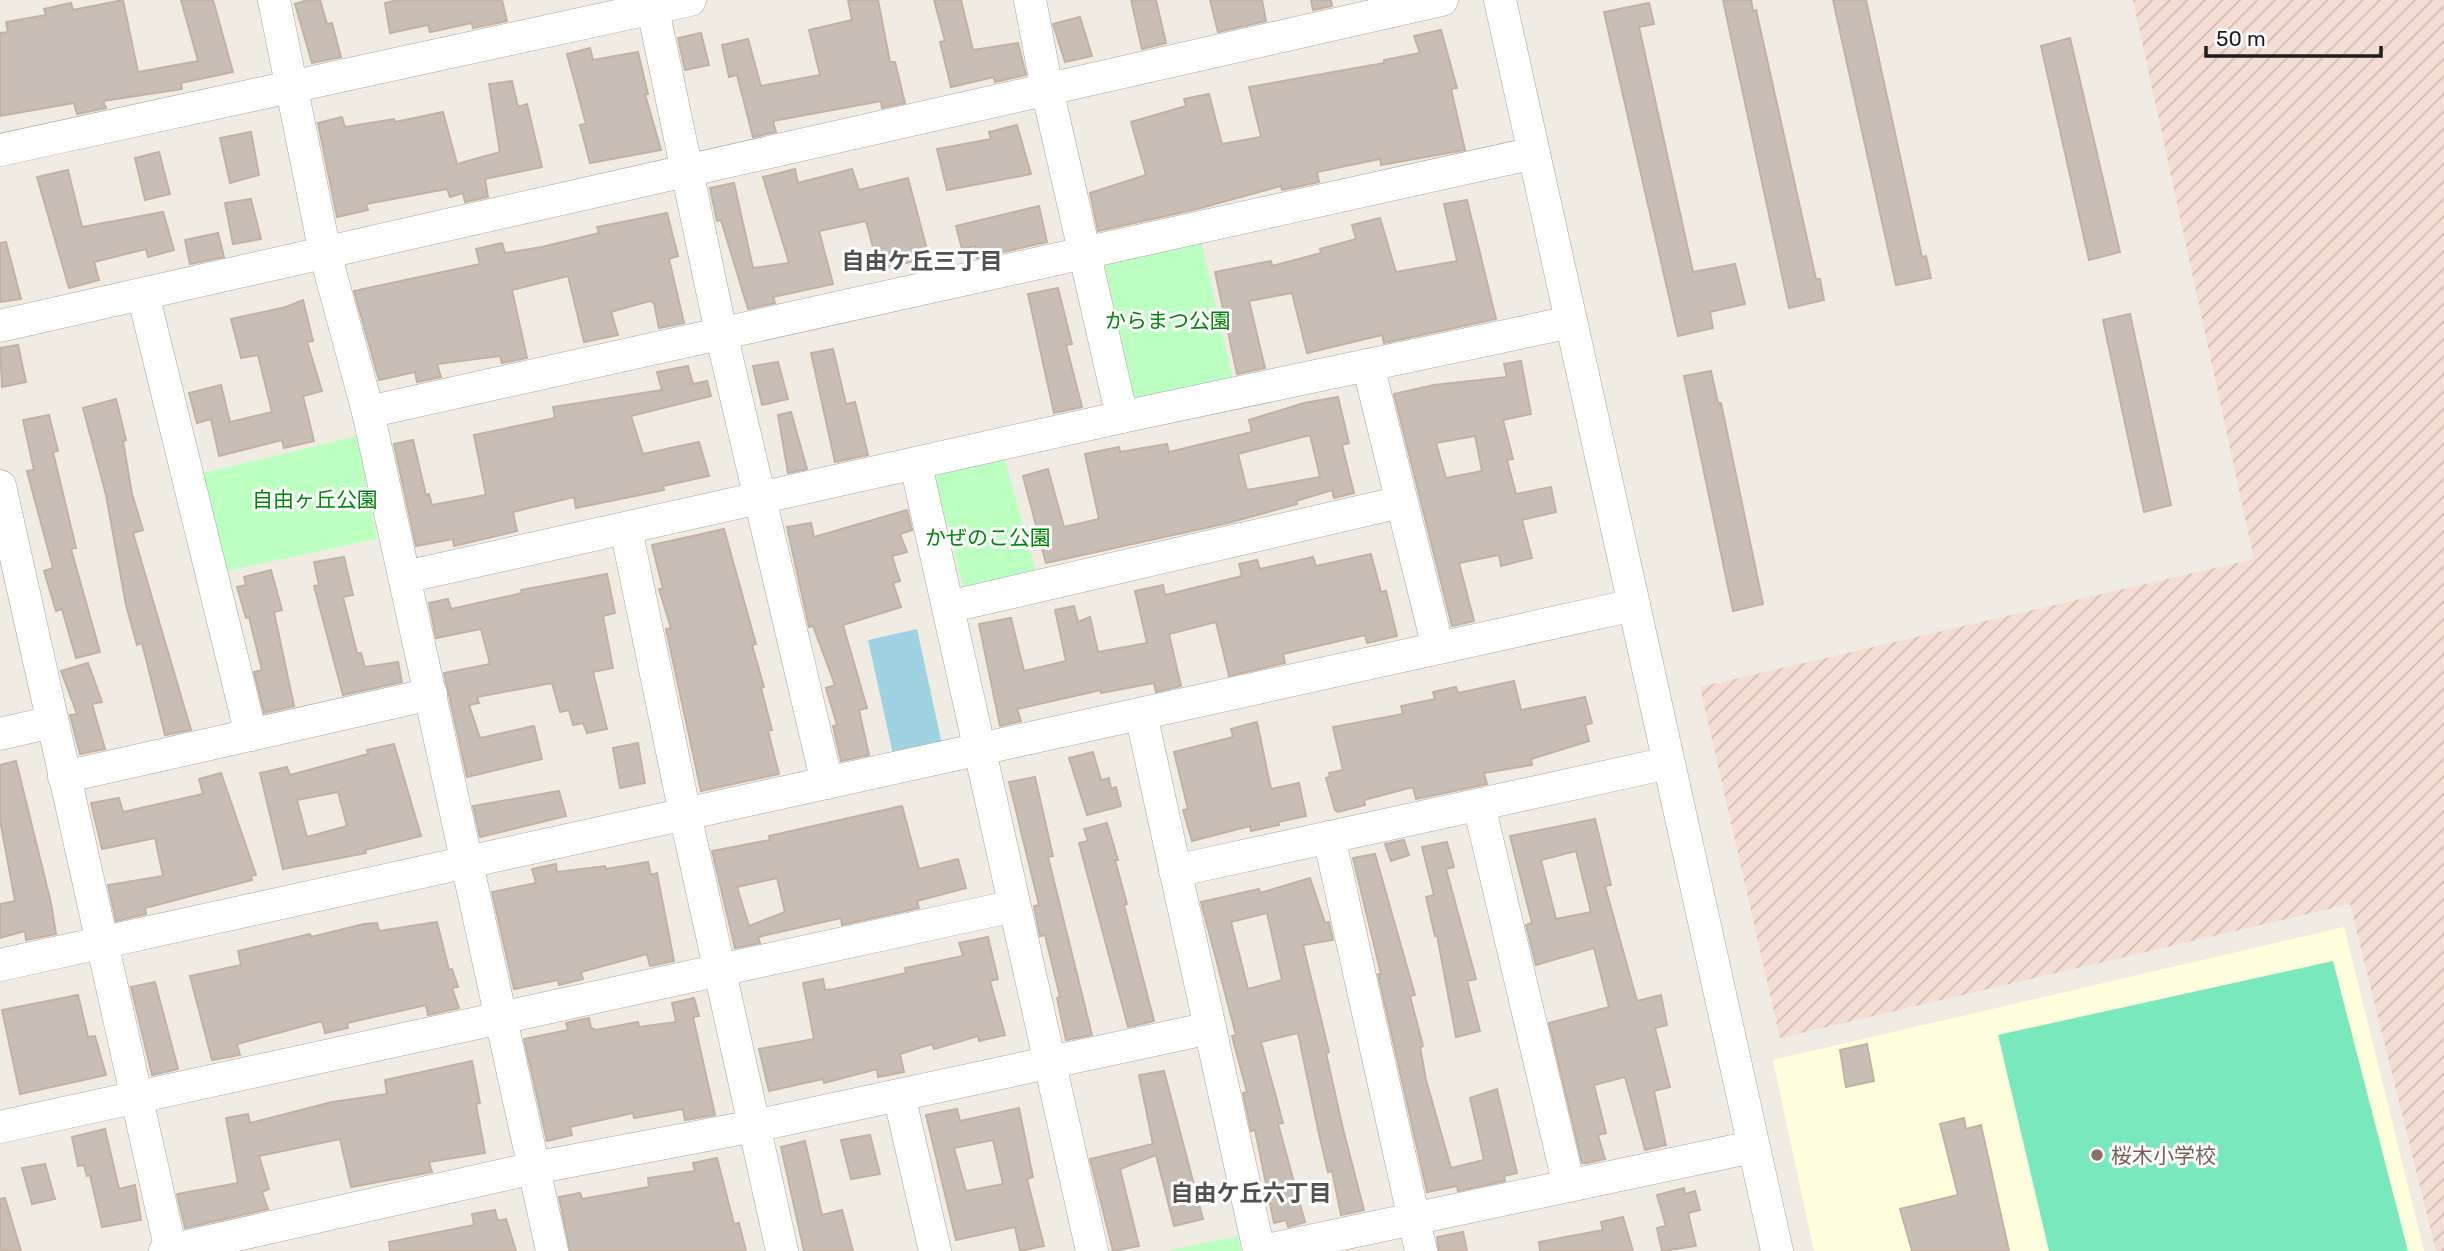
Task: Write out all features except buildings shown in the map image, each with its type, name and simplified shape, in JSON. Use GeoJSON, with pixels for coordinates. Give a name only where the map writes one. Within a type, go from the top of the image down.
{"type":"FeatureCollection","features":[{"type":"Feature","properties":{"kind":"street"},"geometry":{"type":"LineString","coordinates":[[274,0],[325,253],[368,412],[469,862],[552,1251]]}},
{"type":"Feature","properties":{"kind":"street"},"geometry":{"type":"LineString","coordinates":[[0,150],[652,4],[690,0]]}},
{"type":"Feature","properties":{"kind":"street"},"geometry":{"type":"LineString","coordinates":[[1030,0],[1047,89],[1122,417]]}},
{"type":"Feature","properties":{"kind":"street"},"geometry":{"type":"LineString","coordinates":[[0,326],[1442,0]]}},
{"type":"Feature","properties":{"kind":"street"},"geometry":{"type":"LineString","coordinates":[[1500,0],[1777,1251]]}},
{"type":"Feature","properties":{"kind":"street"},"geometry":{"type":"LineString","coordinates":[[652,4],[722,334],[827,783]]}},
{"type":"Feature","properties":{"kind":"street"},"geometry":{"type":"LineString","coordinates":[[368,412],[1534,153]]}},
{"type":"Feature","properties":{"kind":"street"},"geometry":{"type":"LineString","coordinates":[[143,294],[251,735]]}},
{"type":"Feature","properties":{"kind":"street"},"geometry":{"type":"LineString","coordinates":[[405,577],[761,500],[1122,417],[1571,322]]}},
{"type":"Feature","properties":{"kind":"street"},"geometry":{"type":"LineString","coordinates":[[1368,365],[1438,648]]}},
{"type":"Feature","properties":{"kind":"street"},"geometry":{"type":"LineString","coordinates":[[916,465],[1092,1251]]}},
{"type":"Feature","properties":{"kind":"street"},"geometry":{"type":"LineString","coordinates":[[0,486],[169,1251],[534,1168],[754,1126],[1210,1028]]}},
{"type":"Feature","properties":{"kind":"street"},"geometry":{"type":"LineString","coordinates":[[948,607],[1401,502]]}},
{"type":"Feature","properties":{"kind":"street"},"geometry":{"type":"LineString","coordinates":[[625,529],[684,814],[782,1251]]}},
{"type":"Feature","properties":{"kind":"street"},"geometry":{"type":"LineString","coordinates":[[0,965],[1634,605]]}},
{"type":"Feature","properties":{"kind":"street"},"geometry":{"type":"LineString","coordinates":[[64,777],[431,694]]}},
{"type":"Feature","properties":{"kind":"street"},"geometry":{"type":"LineString","coordinates":[[1141,714],[1260,1251],[1752,1147]]}},
{"type":"Feature","properties":{"kind":"street"},"geometry":{"type":"LineString","coordinates":[[0,734],[52,722]]}},
{"type":"Feature","properties":{"kind":"street"},"geometry":{"type":"LineString","coordinates":[[1175,871],[1668,763]]}},
{"type":"Feature","properties":{"kind":"street"},"geometry":{"type":"LineString","coordinates":[[1479,805],[1569,1186]]}},
{"type":"Feature","properties":{"kind":"street"},"geometry":{"type":"LineString","coordinates":[[1329,837],[1421,1251]]}},
{"type":"Feature","properties":{"kind":"street"},"geometry":{"type":"LineString","coordinates":[[0,1127],[1014,906]]}},
{"type":"Feature","properties":{"kind":"street"},"geometry":{"type":"LineString","coordinates":[[899,1095],[935,1251]]}},
{"type":"Feature","properties":{"kind":"shaded area"},"geometry":{"type":"Polygon","coordinates":[[[2133,0],[2444,0],[2444,1251],[2436,1251],[2350,904],[1780,1038],[1700,687],[2254,559],[2133,0]]]}},
{"type":"Feature","properties":{"kind":"shaded area","name":"桜木小学校"},"geometry":{"type":"Polygon","coordinates":[[[2344,927],[2424,1251],[1814,1251],[1773,1060],[2344,927]]]}},
{"type":"Feature","properties":{"kind":"green space","name":"からまつ公園"},"geometry":{"type":"Polygon","coordinates":[[[1201,241],[1233,379],[1135,402],[1104,262],[1201,241]]]}},
{"type":"Feature","properties":{"kind":"green space","name":"自由ヶ丘公園"},"geometry":{"type":"Polygon","coordinates":[[[357,436],[377,539],[221,572],[200,474],[357,436]]]}},
{"type":"Feature","properties":{"kind":"green space","name":"かぜのこ公園"},"geometry":{"type":"Polygon","coordinates":[[[1004,457],[1036,571],[964,590],[934,474],[1004,457]]]}},
{"type":"Feature","properties":{"kind":"green space"},"geometry":{"type":"Polygon","coordinates":[[[2333,961],[2408,1251],[2049,1251],[1998,1035],[2333,961]]]}},
{"type":"Feature","properties":{"kind":"green space"},"geometry":{"type":"Polygon","coordinates":[[[1238,1236],[1241,1251],[1167,1251],[1238,1236]]]}},
{"type":"Feature","properties":{"kind":"water"},"geometry":{"type":"Polygon","coordinates":[[[917,629],[942,744],[893,754],[868,640],[917,629]]]}},
{"type":"Feature","properties":{"kind":"place","name":"桜木小学校"},"geometry":{"type":"Point","coordinates":[2097,1155]}},
{"type":"Feature","properties":{"kind":"district","name":"自由ケ丘三丁目"},"geometry":{"type":"Point","coordinates":[922,261]}},
{"type":"Feature","properties":{"kind":"district","name":"自由ケ丘六丁目"},"geometry":{"type":"Point","coordinates":[1251,1193]}}]}
